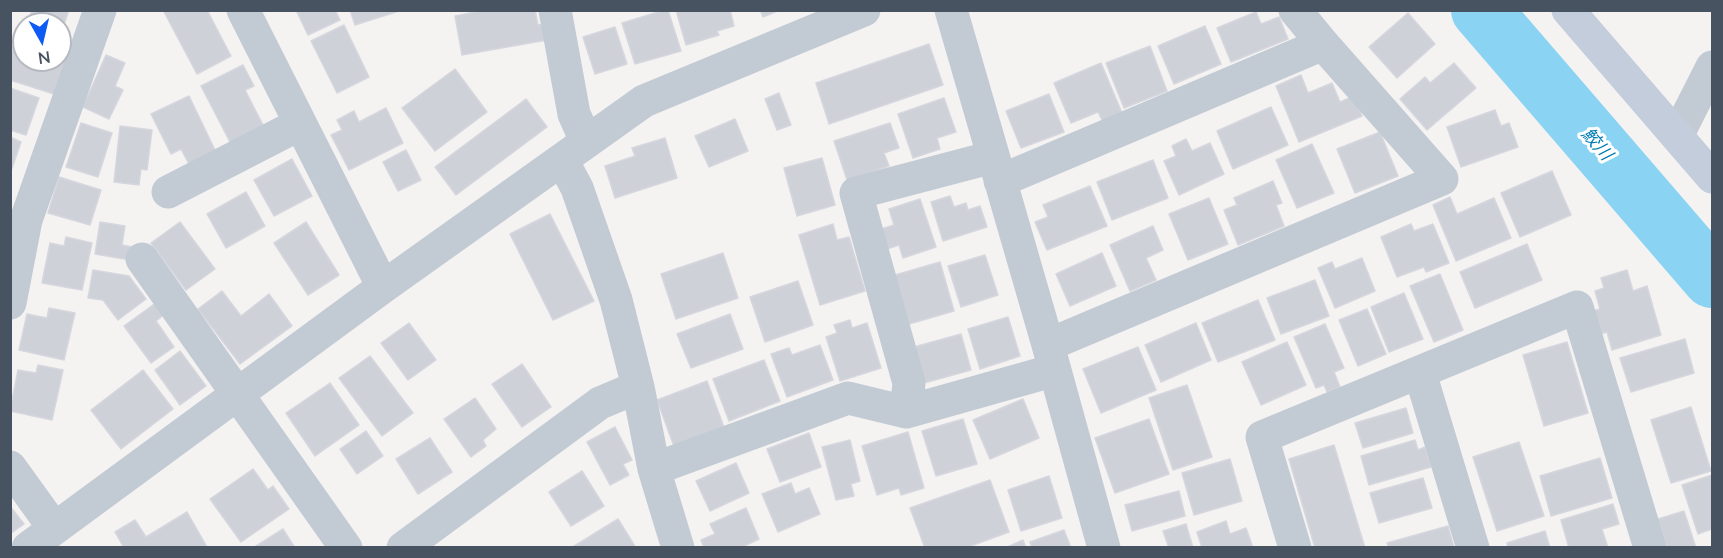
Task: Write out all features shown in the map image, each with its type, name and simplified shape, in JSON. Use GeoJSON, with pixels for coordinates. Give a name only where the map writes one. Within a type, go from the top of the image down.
{"type":"FeatureCollection","features":[{"type":"Feature","properties":{"kind":"street"},"geometry":{"type":"LineString","coordinates":[[10,303],[26,220],[100,10]]}},
{"type":"Feature","properties":{"kind":"street"},"geometry":{"type":"LineString","coordinates":[[243,10],[383,287]]}},
{"type":"Feature","properties":{"kind":"street"},"geometry":{"type":"LineString","coordinates":[[555,10],[574,114],[577,188],[616,300],[638,387],[654,469],[678,548]]}},
{"type":"Feature","properties":{"kind":"street"},"geometry":{"type":"LineString","coordinates":[[10,466],[49,539],[383,287],[645,101],[829,17],[864,10]]}},
{"type":"Feature","properties":{"kind":"street"},"geometry":{"type":"LineString","coordinates":[[951,10],[1052,357],[1104,548]]}},
{"type":"Feature","properties":{"kind":"street"},"geometry":{"type":"LineString","coordinates":[[654,469],[848,398],[906,412],[1052,357],[1442,179],[1295,10]]}},
{"type":"Feature","properties":{"kind":"street"},"geometry":{"type":"LineString","coordinates":[[1568,10],[1713,177]]}},
{"type":"Feature","properties":{"kind":"street"},"geometry":{"type":"LineString","coordinates":[[906,412],[909,383],[856,193],[996,169],[1323,44]]}},
{"type":"Feature","properties":{"kind":"street"},"geometry":{"type":"LineString","coordinates":[[1677,136],[1713,67]]}},
{"type":"Feature","properties":{"kind":"street"},"geometry":{"type":"LineString","coordinates":[[168,192],[300,124]]}},
{"type":"Feature","properties":{"kind":"street"},"geometry":{"type":"LineString","coordinates":[[142,259],[346,548]]}},
{"type":"Feature","properties":{"kind":"street"},"geometry":{"type":"LineString","coordinates":[[1295,548],[1262,437],[1578,307],[1650,548]]}},
{"type":"Feature","properties":{"kind":"street"},"geometry":{"type":"LineString","coordinates":[[1420,373],[1473,548]]}},
{"type":"Feature","properties":{"kind":"street"},"geometry":{"type":"LineString","coordinates":[[403,548],[600,403],[638,387]]}},
{"type":"Feature","properties":{"kind":"building"},"geometry":{"type":"Polygon","coordinates":[[[32,10],[69,10],[68,12],[31,12],[32,10]]]}},
{"type":"Feature","properties":{"kind":"building"},"geometry":{"type":"Polygon","coordinates":[[[163,10],[207,10],[231,56],[197,74],[163,10]]]}},
{"type":"Feature","properties":{"kind":"building"},"geometry":{"type":"Polygon","coordinates":[[[296,10],[335,10],[340,20],[308,35],[296,10]]]}},
{"type":"Feature","properties":{"kind":"building"},"geometry":{"type":"Polygon","coordinates":[[[350,10],[399,10],[399,11],[355,25],[350,10]]]}},
{"type":"Feature","properties":{"kind":"building"},"geometry":{"type":"Polygon","coordinates":[[[486,10],[535,10],[538,25],[544,24],[547,40],[462,55],[455,16],[486,10]]]}},
{"type":"Feature","properties":{"kind":"building"},"geometry":{"type":"Polygon","coordinates":[[[668,10],[681,51],[635,64],[622,23],[668,10]]]}},
{"type":"Feature","properties":{"kind":"building"},"geometry":{"type":"Polygon","coordinates":[[[676,10],[730,10],[734,26],[717,31],[719,35],[686,45],[676,10]]]}},
{"type":"Feature","properties":{"kind":"building"},"geometry":{"type":"Polygon","coordinates":[[[760,10],[780,10],[763,17],[760,10]]]}},
{"type":"Feature","properties":{"kind":"building"},"geometry":{"type":"Polygon","coordinates":[[[1256,12],[1261,24],[1279,17],[1288,39],[1231,62],[1217,28],[1256,12]]]}},
{"type":"Feature","properties":{"kind":"building"},"geometry":{"type":"Polygon","coordinates":[[[1408,13],[1435,44],[1397,78],[1369,47],[1408,13]]]}},
{"type":"Feature","properties":{"kind":"building"},"geometry":{"type":"Polygon","coordinates":[[[344,25],[369,77],[337,93],[311,41],[344,25]]]}},
{"type":"Feature","properties":{"kind":"building"},"geometry":{"type":"Polygon","coordinates":[[[1205,26],[1221,64],[1174,84],[1158,46],[1205,26]]]}},
{"type":"Feature","properties":{"kind":"building"},"geometry":{"type":"Polygon","coordinates":[[[615,27],[627,64],[595,74],[583,37],[615,27]]]}},
{"type":"Feature","properties":{"kind":"building"},"geometry":{"type":"Polygon","coordinates":[[[929,44],[943,85],[829,124],[816,83],[929,44]]]}},
{"type":"Feature","properties":{"kind":"building"},"geometry":{"type":"Polygon","coordinates":[[[1150,46],[1167,91],[1124,108],[1106,63],[1150,46]]]}},
{"type":"Feature","properties":{"kind":"building"},"geometry":{"type":"Polygon","coordinates":[[[12,50],[12,72],[61,72],[54,94],[10,80],[12,50]]]}},
{"type":"Feature","properties":{"kind":"building"},"geometry":{"type":"Polygon","coordinates":[[[106,55],[125,63],[115,86],[123,90],[109,119],[83,107],[106,55]]]}},
{"type":"Feature","properties":{"kind":"building"},"geometry":{"type":"Polygon","coordinates":[[[1101,63],[1122,113],[1103,122],[1098,112],[1071,123],[1054,83],[1101,63]]]}},
{"type":"Feature","properties":{"kind":"building"},"geometry":{"type":"Polygon","coordinates":[[[1454,63],[1476,88],[1427,130],[1400,99],[1425,77],[1430,83],[1454,63]]]}},
{"type":"Feature","properties":{"kind":"building"},"geometry":{"type":"Polygon","coordinates":[[[243,65],[254,86],[245,90],[264,127],[231,144],[201,86],[243,65]]]}},
{"type":"Feature","properties":{"kind":"building"},"geometry":{"type":"Polygon","coordinates":[[[455,69],[487,112],[435,151],[402,108],[455,69]]]}},
{"type":"Feature","properties":{"kind":"building"},"geometry":{"type":"Polygon","coordinates":[[[1301,75],[1308,93],[1332,83],[1340,102],[1354,96],[1362,116],[1299,142],[1276,86],[1301,75]]]}},
{"type":"Feature","properties":{"kind":"building"},"geometry":{"type":"Polygon","coordinates":[[[10,88],[39,98],[26,135],[10,130],[10,88]]]}},
{"type":"Feature","properties":{"kind":"building"},"geometry":{"type":"Polygon","coordinates":[[[779,93],[791,125],[777,130],[765,99],[779,93]]]}},
{"type":"Feature","properties":{"kind":"building"},"geometry":{"type":"Polygon","coordinates":[[[1049,94],[1064,132],[1021,148],[1006,111],[1049,94]]]}},
{"type":"Feature","properties":{"kind":"building"},"geometry":{"type":"Polygon","coordinates":[[[189,96],[215,150],[189,164],[181,149],[171,154],[151,114],[189,96]]]}},
{"type":"Feature","properties":{"kind":"building"},"geometry":{"type":"Polygon","coordinates":[[[944,98],[956,132],[937,138],[940,149],[913,158],[898,114],[944,98]]]}},
{"type":"Feature","properties":{"kind":"building"},"geometry":{"type":"Polygon","coordinates":[[[526,99],[547,127],[456,195],[435,167],[526,99]]]}},
{"type":"Feature","properties":{"kind":"building"},"geometry":{"type":"Polygon","coordinates":[[[1271,107],[1288,145],[1233,169],[1217,131],[1271,107]]]}},
{"type":"Feature","properties":{"kind":"building"},"geometry":{"type":"Polygon","coordinates":[[[386,108],[403,143],[349,170],[331,135],[342,130],[337,120],[354,111],[359,122],[386,108]]]}},
{"type":"Feature","properties":{"kind":"building"},"geometry":{"type":"Polygon","coordinates":[[[1495,110],[1501,126],[1509,123],[1518,147],[1461,167],[1447,127],[1495,110]]]}},
{"type":"Feature","properties":{"kind":"building"},"geometry":{"type":"Polygon","coordinates":[[[735,119],[748,151],[709,167],[695,136],[735,119]]]}},
{"type":"Feature","properties":{"kind":"building"},"geometry":{"type":"Polygon","coordinates":[[[81,123],[112,133],[98,177],[66,167],[81,123]]]}},
{"type":"Feature","properties":{"kind":"building"},"geometry":{"type":"Polygon","coordinates":[[[890,123],[899,148],[884,153],[889,166],[847,180],[834,141],[890,123]]]}},
{"type":"Feature","properties":{"kind":"building"},"geometry":{"type":"Polygon","coordinates":[[[120,126],[152,130],[147,170],[141,169],[139,185],[114,182],[120,126]]]}},
{"type":"Feature","properties":{"kind":"building"},"geometry":{"type":"Polygon","coordinates":[[[1380,132],[1398,176],[1355,193],[1337,149],[1380,132]]]}},
{"type":"Feature","properties":{"kind":"building"},"geometry":{"type":"Polygon","coordinates":[[[10,137],[21,142],[10,174],[10,137]]]}},
{"type":"Feature","properties":{"kind":"building"},"geometry":{"type":"Polygon","coordinates":[[[665,138],[677,178],[615,198],[605,166],[635,156],[632,148],[665,138]]]}},
{"type":"Feature","properties":{"kind":"building"},"geometry":{"type":"Polygon","coordinates":[[[1186,139],[1192,151],[1210,143],[1224,174],[1179,195],[1164,161],[1176,156],[1172,146],[1186,139]]]}},
{"type":"Feature","properties":{"kind":"building"},"geometry":{"type":"Polygon","coordinates":[[[1312,144],[1334,193],[1297,208],[1276,160],[1312,144]]]}},
{"type":"Feature","properties":{"kind":"building"},"geometry":{"type":"Polygon","coordinates":[[[406,150],[421,180],[398,191],[383,162],[406,150]]]}},
{"type":"Feature","properties":{"kind":"building"},"geometry":{"type":"Polygon","coordinates":[[[822,158],[835,205],[797,216],[784,168],[822,158]]]}},
{"type":"Feature","properties":{"kind":"building"},"geometry":{"type":"Polygon","coordinates":[[[292,159],[312,196],[274,216],[254,180],[292,159]]]}},
{"type":"Feature","properties":{"kind":"building"},"geometry":{"type":"Polygon","coordinates":[[[1153,160],[1168,198],[1112,220],[1097,182],[1153,160]]]}},
{"type":"Feature","properties":{"kind":"building"},"geometry":{"type":"Polygon","coordinates":[[[1552,171],[1571,215],[1520,237],[1501,193],[1552,171]]]}},
{"type":"Feature","properties":{"kind":"building"},"geometry":{"type":"Polygon","coordinates":[[[59,177],[101,190],[90,225],[48,213],[59,177]]]}},
{"type":"Feature","properties":{"kind":"building"},"geometry":{"type":"Polygon","coordinates":[[[1273,181],[1282,203],[1276,205],[1284,226],[1238,245],[1224,210],[1237,205],[1234,198],[1273,181]]]}},
{"type":"Feature","properties":{"kind":"building"},"geometry":{"type":"Polygon","coordinates":[[[1090,186],[1107,226],[1047,250],[1035,222],[1048,217],[1043,205],[1090,186]]]}},
{"type":"Feature","properties":{"kind":"building"},"geometry":{"type":"Polygon","coordinates":[[[246,192],[265,226],[226,248],[207,214],[246,192]]]}},
{"type":"Feature","properties":{"kind":"building"},"geometry":{"type":"Polygon","coordinates":[[[950,196],[954,207],[966,203],[968,210],[980,206],[987,227],[943,241],[931,202],[950,196]]]}},
{"type":"Feature","properties":{"kind":"building"},"geometry":{"type":"Polygon","coordinates":[[[1450,197],[1457,214],[1494,198],[1511,238],[1456,261],[1433,205],[1450,197]]]}},
{"type":"Feature","properties":{"kind":"building"},"geometry":{"type":"Polygon","coordinates":[[[1209,198],[1228,244],[1188,260],[1169,214],[1209,198]]]}},
{"type":"Feature","properties":{"kind":"building"},"geometry":{"type":"Polygon","coordinates":[[[920,199],[936,247],[903,258],[899,245],[887,249],[881,229],[894,225],[889,209],[920,199]]]}},
{"type":"Feature","properties":{"kind":"building"},"geometry":{"type":"Polygon","coordinates":[[[550,214],[594,301],[553,320],[510,234],[550,214]]]}},
{"type":"Feature","properties":{"kind":"building"},"geometry":{"type":"Polygon","coordinates":[[[100,222],[125,226],[122,245],[138,248],[136,261],[95,254],[100,222]]]}},
{"type":"Feature","properties":{"kind":"building"},"geometry":{"type":"Polygon","coordinates":[[[180,222],[215,269],[186,290],[151,243],[180,222]]]}},
{"type":"Feature","properties":{"kind":"building"},"geometry":{"type":"Polygon","coordinates":[[[306,222],[339,275],[308,295],[274,243],[306,222]]]}},
{"type":"Feature","properties":{"kind":"building"},"geometry":{"type":"Polygon","coordinates":[[[833,224],[837,240],[849,237],[865,291],[820,305],[799,235],[833,224]]]}},
{"type":"Feature","properties":{"kind":"building"},"geometry":{"type":"Polygon","coordinates":[[[1411,224],[1414,231],[1433,224],[1449,263],[1426,272],[1424,267],[1397,277],[1381,237],[1411,224]]]}},
{"type":"Feature","properties":{"kind":"building"},"geometry":{"type":"Polygon","coordinates":[[[1153,226],[1163,250],[1146,258],[1156,280],[1130,291],[1110,245],[1153,226]]]}},
{"type":"Feature","properties":{"kind":"building"},"geometry":{"type":"Polygon","coordinates":[[[66,237],[92,243],[82,290],[42,283],[50,243],[64,246],[66,237]]]}},
{"type":"Feature","properties":{"kind":"building"},"geometry":{"type":"Polygon","coordinates":[[[1527,244],[1542,280],[1475,308],[1460,272],[1527,244]]]}},
{"type":"Feature","properties":{"kind":"building"},"geometry":{"type":"Polygon","coordinates":[[[723,253],[738,298],[676,319],[661,274],[723,253]]]}},
{"type":"Feature","properties":{"kind":"building"},"geometry":{"type":"Polygon","coordinates":[[[1102,253],[1116,286],[1070,306],[1056,274],[1102,253]]]}},
{"type":"Feature","properties":{"kind":"building"},"geometry":{"type":"Polygon","coordinates":[[[985,255],[998,295],[961,307],[948,266],[985,255]]]}},
{"type":"Feature","properties":{"kind":"building"},"geometry":{"type":"Polygon","coordinates":[[[1362,258],[1375,291],[1335,308],[1318,268],[1332,262],[1335,269],[1362,258]]]}},
{"type":"Feature","properties":{"kind":"building"},"geometry":{"type":"Polygon","coordinates":[[[940,262],[954,311],[909,324],[895,275],[940,262]]]}},
{"type":"Feature","properties":{"kind":"building"},"geometry":{"type":"Polygon","coordinates":[[[93,270],[129,276],[146,299],[118,320],[103,300],[88,298],[93,270]]]}},
{"type":"Feature","properties":{"kind":"building"},"geometry":{"type":"Polygon","coordinates":[[[1627,270],[1633,291],[1647,286],[1661,335],[1612,350],[1607,332],[1600,334],[1593,311],[1600,309],[1595,291],[1604,288],[1601,278],[1627,270]]]}},
{"type":"Feature","properties":{"kind":"building"},"geometry":{"type":"Polygon","coordinates":[[[1440,274],[1463,330],[1434,342],[1410,286],[1440,274]]]}},
{"type":"Feature","properties":{"kind":"building"},"geometry":{"type":"Polygon","coordinates":[[[1315,280],[1329,316],[1281,334],[1267,298],[1315,280]]]}},
{"type":"Feature","properties":{"kind":"building"},"geometry":{"type":"Polygon","coordinates":[[[798,281],[813,325],[765,342],[750,297],[798,281]]]}},
{"type":"Feature","properties":{"kind":"building"},"geometry":{"type":"Polygon","coordinates":[[[222,291],[241,316],[269,294],[292,326],[240,364],[198,309],[222,291]]]}},
{"type":"Feature","properties":{"kind":"building"},"geometry":{"type":"Polygon","coordinates":[[[1404,293],[1423,339],[1389,352],[1371,307],[1404,293]]]}},
{"type":"Feature","properties":{"kind":"building"},"geometry":{"type":"Polygon","coordinates":[[[1258,300],[1275,340],[1218,362],[1202,323],[1258,300]]]}},
{"type":"Feature","properties":{"kind":"building"},"geometry":{"type":"Polygon","coordinates":[[[157,302],[165,314],[156,321],[174,347],[151,363],[124,326],[157,302]]]}},
{"type":"Feature","properties":{"kind":"building"},"geometry":{"type":"Polygon","coordinates":[[[49,308],[75,313],[64,360],[19,350],[27,314],[47,318],[49,308]]]}},
{"type":"Feature","properties":{"kind":"building"},"geometry":{"type":"Polygon","coordinates":[[[1367,309],[1386,354],[1358,366],[1339,320],[1367,309]]]}},
{"type":"Feature","properties":{"kind":"building"},"geometry":{"type":"Polygon","coordinates":[[[730,314],[743,349],[691,368],[677,334],[730,314]]]}},
{"type":"Feature","properties":{"kind":"building"},"geometry":{"type":"Polygon","coordinates":[[[1008,317],[1020,356],[980,369],[968,329],[1008,317]]]}},
{"type":"Feature","properties":{"kind":"building"},"geometry":{"type":"Polygon","coordinates":[[[850,320],[852,328],[867,323],[881,368],[840,381],[826,337],[837,333],[834,325],[850,320]]]}},
{"type":"Feature","properties":{"kind":"building"},"geometry":{"type":"Polygon","coordinates":[[[409,323],[436,360],[408,380],[381,343],[409,323]]]}},
{"type":"Feature","properties":{"kind":"building"},"geometry":{"type":"Polygon","coordinates":[[[1196,323],[1211,360],[1161,382],[1145,345],[1196,323]]]}},
{"type":"Feature","properties":{"kind":"building"},"geometry":{"type":"Polygon","coordinates":[[[1325,324],[1344,368],[1334,372],[1340,387],[1327,392],[1324,385],[1316,388],[1294,337],[1325,324]]]}},
{"type":"Feature","properties":{"kind":"building"},"geometry":{"type":"Polygon","coordinates":[[[961,334],[971,370],[924,383],[914,347],[961,334]]]}},
{"type":"Feature","properties":{"kind":"building"},"geometry":{"type":"Polygon","coordinates":[[[1685,339],[1694,373],[1631,392],[1620,358],[1685,339]]]}},
{"type":"Feature","properties":{"kind":"building"},"geometry":{"type":"Polygon","coordinates":[[[1287,342],[1306,385],[1261,405],[1242,362],[1287,342]]]}},
{"type":"Feature","properties":{"kind":"building"},"geometry":{"type":"Polygon","coordinates":[[[1567,342],[1588,413],[1544,426],[1523,355],[1567,342]]]}},
{"type":"Feature","properties":{"kind":"building"},"geometry":{"type":"Polygon","coordinates":[[[820,345],[833,380],[787,397],[771,354],[789,348],[792,355],[820,345]]]}},
{"type":"Feature","properties":{"kind":"building"},"geometry":{"type":"Polygon","coordinates":[[[1138,347],[1156,390],[1101,413],[1083,369],[1138,347]]]}},
{"type":"Feature","properties":{"kind":"building"},"geometry":{"type":"Polygon","coordinates":[[[180,351],[206,386],[180,405],[155,370],[180,351]]]}},
{"type":"Feature","properties":{"kind":"building"},"geometry":{"type":"Polygon","coordinates":[[[370,356],[413,413],[382,436],[339,378],[370,356]]]}},
{"type":"Feature","properties":{"kind":"building"},"geometry":{"type":"Polygon","coordinates":[[[764,360],[780,401],[729,421],[713,379],[764,360]]]}},
{"type":"Feature","properties":{"kind":"building"},"geometry":{"type":"Polygon","coordinates":[[[522,364],[551,407],[522,427],[492,384],[522,364]]]}},
{"type":"Feature","properties":{"kind":"building"},"geometry":{"type":"Polygon","coordinates":[[[38,365],[63,370],[52,420],[10,411],[18,370],[36,373],[38,365]]]}},
{"type":"Feature","properties":{"kind":"building"},"geometry":{"type":"Polygon","coordinates":[[[143,370],[173,409],[121,449],[91,410],[143,370]]]}},
{"type":"Feature","properties":{"kind":"building"},"geometry":{"type":"Polygon","coordinates":[[[707,381],[725,430],[675,449],[657,400],[707,381]]]}},
{"type":"Feature","properties":{"kind":"building"},"geometry":{"type":"Polygon","coordinates":[[[330,383],[359,425],[315,456],[286,413],[330,383]]]}},
{"type":"Feature","properties":{"kind":"building"},"geometry":{"type":"Polygon","coordinates":[[[1187,385],[1212,457],[1173,470],[1149,398],[1187,385]]]}},
{"type":"Feature","properties":{"kind":"building"},"geometry":{"type":"Polygon","coordinates":[[[475,398],[496,429],[483,440],[486,446],[471,457],[444,419],[475,398]]]}},
{"type":"Feature","properties":{"kind":"building"},"geometry":{"type":"Polygon","coordinates":[[[1023,399],[1039,438],[990,459],[973,420],[1023,399]]]}},
{"type":"Feature","properties":{"kind":"building"},"geometry":{"type":"Polygon","coordinates":[[[1691,407],[1711,471],[1671,483],[1651,420],[1691,407]]]}},
{"type":"Feature","properties":{"kind":"building"},"geometry":{"type":"Polygon","coordinates":[[[1406,408],[1413,433],[1363,448],[1355,423],[1406,408]]]}},
{"type":"Feature","properties":{"kind":"building"},"geometry":{"type":"Polygon","coordinates":[[[963,419],[977,464],[936,476],[922,431],[963,419]]]}},
{"type":"Feature","properties":{"kind":"building"},"geometry":{"type":"Polygon","coordinates":[[[1149,419],[1169,474],[1115,493],[1095,438],[1149,419]]]}},
{"type":"Feature","properties":{"kind":"building"},"geometry":{"type":"Polygon","coordinates":[[[615,427],[632,460],[623,464],[629,475],[610,485],[587,442],[615,427]]]}},
{"type":"Feature","properties":{"kind":"building"},"geometry":{"type":"Polygon","coordinates":[[[366,431],[383,456],[357,474],[340,449],[366,431]]]}},
{"type":"Feature","properties":{"kind":"building"},"geometry":{"type":"Polygon","coordinates":[[[908,432],[924,488],[901,495],[899,488],[877,495],[862,446],[908,432]]]}},
{"type":"Feature","properties":{"kind":"building"},"geometry":{"type":"Polygon","coordinates":[[[809,433],[821,467],[780,482],[767,449],[809,433]]]}},
{"type":"Feature","properties":{"kind":"building"},"geometry":{"type":"Polygon","coordinates":[[[430,438],[452,472],[418,494],[396,459],[430,438]]]}},
{"type":"Feature","properties":{"kind":"building"},"geometry":{"type":"Polygon","coordinates":[[[850,440],[860,481],[851,484],[854,496],[836,500],[822,447],[850,440]]]}},
{"type":"Feature","properties":{"kind":"building"},"geometry":{"type":"Polygon","coordinates":[[[1415,440],[1418,450],[1425,447],[1431,467],[1369,485],[1361,456],[1415,440]]]}},
{"type":"Feature","properties":{"kind":"building"},"geometry":{"type":"Polygon","coordinates":[[[1519,442],[1544,516],[1497,531],[1473,457],[1519,442]]]}},
{"type":"Feature","properties":{"kind":"building"},"geometry":{"type":"Polygon","coordinates":[[[1334,445],[1365,548],[1315,548],[1289,459],[1334,445]]]}},
{"type":"Feature","properties":{"kind":"building"},"geometry":{"type":"Polygon","coordinates":[[[1600,458],[1612,498],[1551,516],[1540,476],[1600,458]]]}},
{"type":"Feature","properties":{"kind":"building"},"geometry":{"type":"Polygon","coordinates":[[[1230,459],[1242,501],[1194,515],[1182,473],[1230,459]]]}},
{"type":"Feature","properties":{"kind":"building"},"geometry":{"type":"Polygon","coordinates":[[[736,463],[749,493],[710,511],[696,481],[736,463]]]}},
{"type":"Feature","properties":{"kind":"building"},"geometry":{"type":"Polygon","coordinates":[[[253,469],[268,490],[273,486],[289,509],[241,542],[210,499],[253,469]]]}},
{"type":"Feature","properties":{"kind":"building"},"geometry":{"type":"Polygon","coordinates":[[[582,471],[604,506],[571,526],[549,492],[582,471]]]}},
{"type":"Feature","properties":{"kind":"building"},"geometry":{"type":"Polygon","coordinates":[[[1712,475],[1712,529],[1698,534],[1682,485],[1712,475]]]}},
{"type":"Feature","properties":{"kind":"building"},"geometry":{"type":"Polygon","coordinates":[[[1049,476],[1062,518],[1021,531],[1008,490],[1049,476]]]}},
{"type":"Feature","properties":{"kind":"building"},"geometry":{"type":"Polygon","coordinates":[[[1423,478],[1432,508],[1379,523],[1370,493],[1423,478]]]}},
{"type":"Feature","properties":{"kind":"building"},"geometry":{"type":"Polygon","coordinates":[[[990,480],[1009,532],[965,548],[925,548],[910,508],[990,480]]]}},
{"type":"Feature","properties":{"kind":"building"},"geometry":{"type":"Polygon","coordinates":[[[791,483],[795,494],[809,488],[820,514],[778,532],[762,494],[791,483]]]}},
{"type":"Feature","properties":{"kind":"building"},"geometry":{"type":"Polygon","coordinates":[[[1179,491],[1185,516],[1132,531],[1125,505],[1179,491]]]}},
{"type":"Feature","properties":{"kind":"building"},"geometry":{"type":"Polygon","coordinates":[[[1613,504],[1619,524],[1602,529],[1608,548],[1569,548],[1561,520],[1613,504]]]}},
{"type":"Feature","properties":{"kind":"building"},"geometry":{"type":"Polygon","coordinates":[[[10,506],[24,524],[10,534],[10,506]]]}},
{"type":"Feature","properties":{"kind":"building"},"geometry":{"type":"Polygon","coordinates":[[[746,508],[759,539],[740,548],[704,548],[701,540],[715,534],[710,524],[746,508]]]}},
{"type":"Feature","properties":{"kind":"building"},"geometry":{"type":"Polygon","coordinates":[[[1684,511],[1696,548],[1667,548],[1658,519],[1684,511]]]}},
{"type":"Feature","properties":{"kind":"building"},"geometry":{"type":"Polygon","coordinates":[[[187,512],[206,548],[124,548],[115,532],[135,520],[146,537],[187,512]]]}},
{"type":"Feature","properties":{"kind":"building"},"geometry":{"type":"Polygon","coordinates":[[[618,519],[636,548],[571,548],[618,519]]]}},
{"type":"Feature","properties":{"kind":"building"},"geometry":{"type":"Polygon","coordinates":[[[1226,521],[1230,534],[1246,528],[1253,548],[1202,548],[1197,532],[1226,521]]]}},
{"type":"Feature","properties":{"kind":"building"},"geometry":{"type":"Polygon","coordinates":[[[1186,524],[1193,548],[1169,548],[1163,531],[1186,524]]]}},
{"type":"Feature","properties":{"kind":"building"},"geometry":{"type":"Polygon","coordinates":[[[1448,526],[1454,548],[1389,548],[1387,543],[1448,526]]]}},
{"type":"Feature","properties":{"kind":"building"},"geometry":{"type":"Polygon","coordinates":[[[283,529],[295,548],[253,548],[283,529]]]}},
{"type":"Feature","properties":{"kind":"building"},"geometry":{"type":"Polygon","coordinates":[[[1064,530],[1071,548],[1032,548],[1030,542],[1064,530]]]}},
{"type":"Feature","properties":{"kind":"building"},"geometry":{"type":"Polygon","coordinates":[[[1545,531],[1550,548],[1508,548],[1507,543],[1545,531]]]}},
{"type":"Feature","properties":{"kind":"building"},"geometry":{"type":"Polygon","coordinates":[[[1023,540],[1026,548],[1005,548],[1023,540]]]}},
{"type":"Feature","properties":{"kind":"waterway","name":"鮫川"},"geometry":{"type":"LineString","coordinates":[[1481,10],[1712,278]]}}]}
